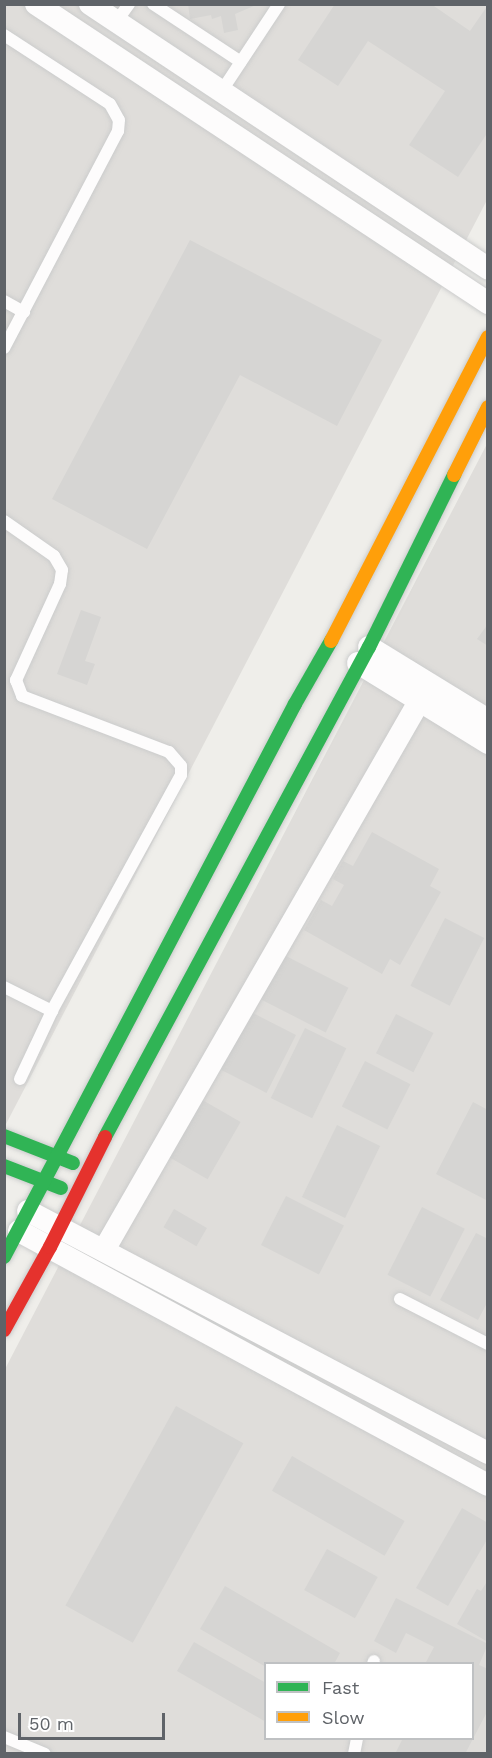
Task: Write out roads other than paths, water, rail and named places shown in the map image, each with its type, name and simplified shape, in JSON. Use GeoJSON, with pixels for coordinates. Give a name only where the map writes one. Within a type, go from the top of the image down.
{"type":"FeatureCollection","features":[{"type":"Feature","properties":{"kind":"street"},"geometry":{"type":"LineString","coordinates":[[36,4],[488,303]]}},
{"type":"Feature","properties":{"kind":"street"},"geometry":{"type":"LineString","coordinates":[[90,4],[122,13],[221,92],[488,268]]}},
{"type":"Feature","properties":{"kind":"street"},"geometry":{"type":"LineString","coordinates":[[207,118],[221,92]]}},
{"type":"Feature","properties":{"kind":"street"},"geometry":{"type":"LineString","coordinates":[[4,1257],[295,704],[333,638],[488,336]]}},
{"type":"Feature","properties":{"kind":"street"},"geometry":{"type":"LineString","coordinates":[[4,1330],[364,655],[488,406]]}},
{"type":"Feature","properties":{"kind":"street"},"geometry":{"type":"LineString","coordinates":[[364,655],[420,700],[488,743]]}},
{"type":"Feature","properties":{"kind":"street"},"geometry":{"type":"LineString","coordinates":[[364,655],[488,720]]}},
{"type":"Feature","properties":{"kind":"street"},"geometry":{"type":"LineString","coordinates":[[104,1250],[420,700]]}},
{"type":"Feature","properties":{"kind":"street"},"geometry":{"type":"LineString","coordinates":[[4,1136],[88,1169]]}},
{"type":"Feature","properties":{"kind":"street"},"geometry":{"type":"LineString","coordinates":[[4,1166],[76,1194]]}},
{"type":"Feature","properties":{"kind":"street"},"geometry":{"type":"LineString","coordinates":[[23,1221],[61,1226],[488,1453]]}},
{"type":"Feature","properties":{"kind":"street"},"geometry":{"type":"LineString","coordinates":[[23,1221],[50,1247],[488,1485]]}},
{"type":"Feature","properties":{"kind":"lane"},"geometry":{"type":"LineString","coordinates":[[153,4],[241,62]]}},
{"type":"Feature","properties":{"kind":"lane"},"geometry":{"type":"LineString","coordinates":[[221,92],[279,4]]}},
{"type":"Feature","properties":{"kind":"lane"},"geometry":{"type":"LineString","coordinates":[[4,36],[110,104],[119,120],[118,131],[4,348]]}},
{"type":"Feature","properties":{"kind":"lane"},"geometry":{"type":"LineString","coordinates":[[4,301],[24,312]]}},
{"type":"Feature","properties":{"kind":"lane"},"geometry":{"type":"LineString","coordinates":[[4,521],[54,556],[62,570],[60,584],[16,680],[22,696],[169,752],[181,766],[181,775],[52,1011],[20,1079]]}},
{"type":"Feature","properties":{"kind":"lane"},"geometry":{"type":"LineString","coordinates":[[4,987],[52,1011]]}},
{"type":"Feature","properties":{"kind":"lane"},"geometry":{"type":"LineString","coordinates":[[400,1299],[488,1344]]}},
{"type":"Feature","properties":{"kind":"lane"},"geometry":{"type":"LineString","coordinates":[[4,1737],[45,1754]]}}]}
